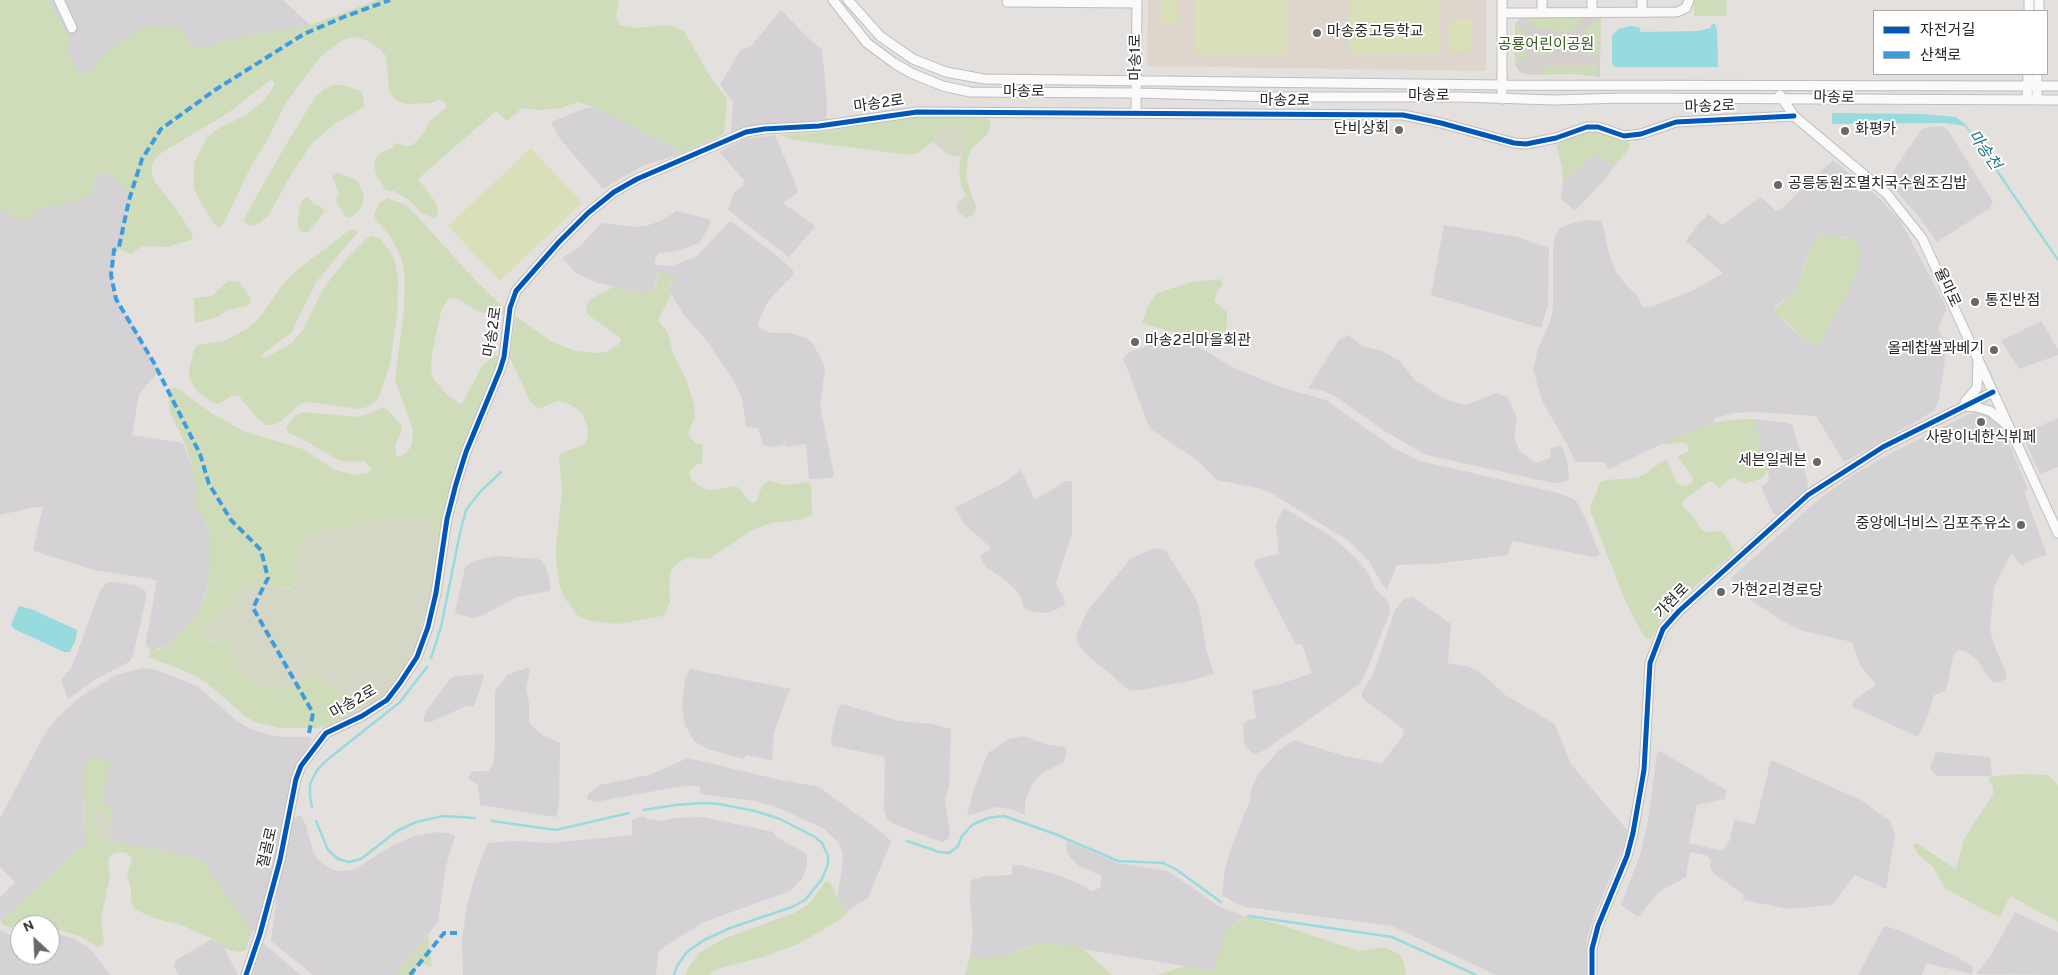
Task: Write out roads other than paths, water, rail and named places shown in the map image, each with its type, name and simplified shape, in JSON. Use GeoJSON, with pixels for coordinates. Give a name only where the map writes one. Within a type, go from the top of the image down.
{"type":"FeatureCollection","features":[{"type":"Feature","properties":{"kind":"street"},"geometry":{"type":"LineString","coordinates":[[59,0],[72,28]]}},
{"type":"Feature","properties":{"kind":"street","name":"마송로"},"geometry":{"type":"LineString","coordinates":[[834,0],[867,43],[911,73],[943,86],[970,92],[1502,99],[2058,100]]}},
{"type":"Feature","properties":{"kind":"street","name":"마송로"},"geometry":{"type":"LineString","coordinates":[[848,0],[880,36],[913,59],[946,72],[984,79],[1502,85],[2058,86]]}},
{"type":"Feature","properties":{"kind":"street"},"geometry":{"type":"LineString","coordinates":[[1502,0],[1502,99]]}},
{"type":"Feature","properties":{"kind":"street"},"geometry":{"type":"LineString","coordinates":[[1542,0],[1542,12]]}},
{"type":"Feature","properties":{"kind":"street"},"geometry":{"type":"LineString","coordinates":[[1592,0],[1592,12]]}},
{"type":"Feature","properties":{"kind":"street"},"geometry":{"type":"LineString","coordinates":[[1642,0],[1642,12]]}},
{"type":"Feature","properties":{"kind":"street"},"geometry":{"type":"LineString","coordinates":[[1502,13],[1682,11],[1690,0]]}},
{"type":"Feature","properties":{"kind":"street"},"geometry":{"type":"LineString","coordinates":[[1007,2],[1137,1]]}},
{"type":"Feature","properties":{"kind":"street","name":"마송1로"},"geometry":{"type":"LineString","coordinates":[[1136,113],[1137,1]]}},
{"type":"Feature","properties":{"kind":"street"},"geometry":{"type":"LineString","coordinates":[[2028,75],[2032,85],[2032,100]]}},
{"type":"Feature","properties":{"kind":"street"},"geometry":{"type":"LineString","coordinates":[[2032,85],[2037,75]]}},
{"type":"Feature","properties":{"kind":"street","name":"율마로"},"geometry":{"type":"LineString","coordinates":[[1773,86],[1794,116],[1887,194],[1915,227],[1928,249],[2058,533]]}},
{"type":"Feature","properties":{"kind":"street","name":"마송2로"},"geometry":{"type":"LineString","coordinates":[[326,733],[362,716],[387,700],[417,656],[428,627],[434,601],[447,519],[456,484],[466,452],[500,370],[512,299],[516,291],[534,269],[602,201],[637,180],[729,138],[746,132],[764,129],[819,126],[917,112],[1403,115],[1441,122],[1514,143],[1526,144],[1536,143],[1587,127],[1598,127],[1624,136],[1641,134],[1676,122],[1794,116]]}},
{"type":"Feature","properties":{"kind":"street"},"geometry":{"type":"LineString","coordinates":[[1961,406],[1972,396],[1977,388],[1979,371],[1977,354]]}},
{"type":"Feature","properties":{"kind":"street","name":"가현로"},"geometry":{"type":"LineString","coordinates":[[1592,975],[1592,949],[1598,926],[1627,856],[1633,834],[1644,770],[1650,663],[1663,629],[1679,611],[1808,495],[1883,446],[1961,406],[1994,392]]}},
{"type":"Feature","properties":{"kind":"street"},"geometry":{"type":"LineString","coordinates":[[1961,406],[1976,407],[1990,411],[2010,428]]}},
{"type":"Feature","properties":{"kind":"street","name":"절골로"},"geometry":{"type":"LineString","coordinates":[[246,975],[260,934],[280,860],[296,780],[301,766],[326,733]]}},
{"type":"Feature","properties":{"kind":"water"},"geometry":{"type":"Polygon","coordinates":[[[1712,24],[1715,24],[1717,30],[1718,67],[1615,67],[1612,64],[1612,35],[1619,29],[1629,26],[1639,27],[1641,32],[1698,31],[1710,28],[1712,24]]]}},
{"type":"Feature","properties":{"kind":"water","name":"마송천"},"geometry":{"type":"Polygon","coordinates":[[[1832,113],[1924,114],[1956,117],[1966,125],[1989,157],[2058,258],[2058,262],[1965,126],[1945,123],[1832,124],[1832,113]]]}},
{"type":"Feature","properties":{"kind":"water"},"geometry":{"type":"Polygon","coordinates":[[[19,606],[31,609],[77,630],[76,639],[70,652],[64,652],[14,629],[11,625],[19,606]]]}},
{"type":"Feature","properties":{"kind":"waterway"},"geometry":{"type":"LineString","coordinates":[[431,658],[441,627],[466,510],[480,492],[501,472]]}},
{"type":"Feature","properties":{"kind":"waterway"},"geometry":{"type":"LineString","coordinates":[[312,807],[310,784],[317,770],[400,702],[427,667]]}},
{"type":"Feature","properties":{"kind":"waterway"},"geometry":{"type":"LineString","coordinates":[[644,810],[704,803],[755,811],[780,819],[815,837],[822,843],[828,856],[828,864],[822,879],[805,900],[792,907],[730,928],[704,940],[687,952],[677,966],[674,975]]}},
{"type":"Feature","properties":{"kind":"waterway"},"geometry":{"type":"LineString","coordinates":[[492,821],[556,830],[629,813]]}},
{"type":"Feature","properties":{"kind":"waterway"},"geometry":{"type":"LineString","coordinates":[[316,821],[328,850],[338,859],[349,862],[361,859],[397,831],[416,822],[443,816],[475,818]]}},
{"type":"Feature","properties":{"kind":"waterway"},"geometry":{"type":"LineString","coordinates":[[907,841],[939,852],[949,853],[958,846],[962,836],[972,825],[988,818],[1004,816],[1055,834],[1118,861],[1163,863],[1177,870],[1221,902]]}},
{"type":"Feature","properties":{"kind":"waterway"},"geometry":{"type":"LineString","coordinates":[[1248,916],[1392,937],[1476,975]]}},
{"type":"Feature","properties":{"kind":"place","name":"마송중고등학교"},"geometry":{"type":"Point","coordinates":[1317,33]}},
{"type":"Feature","properties":{"kind":"place","name":"단비상회"},"geometry":{"type":"Point","coordinates":[1399,130]}},
{"type":"Feature","properties":{"kind":"place","name":"화평카"},"geometry":{"type":"Point","coordinates":[1845,131]}},
{"type":"Feature","properties":{"kind":"place","name":"공릉동원조멸치국수원조김밥"},"geometry":{"type":"Point","coordinates":[1778,185]}},
{"type":"Feature","properties":{"kind":"place","name":"통진반점"},"geometry":{"type":"Point","coordinates":[1975,302]}},
{"type":"Feature","properties":{"kind":"place","name":"마송2리마을회관"},"geometry":{"type":"Point","coordinates":[1135,342]}},
{"type":"Feature","properties":{"kind":"place","name":"올레찹쌀꽈베기"},"geometry":{"type":"Point","coordinates":[1994,350]}},
{"type":"Feature","properties":{"kind":"place","name":"사랑이네한식뷔페"},"geometry":{"type":"Point","coordinates":[1981,422]}},
{"type":"Feature","properties":{"kind":"place","name":"세븐일레븐"},"geometry":{"type":"Point","coordinates":[1817,462]}},
{"type":"Feature","properties":{"kind":"place","name":"중앙에너비스 김포주유소"},"geometry":{"type":"Point","coordinates":[2021,525]}},
{"type":"Feature","properties":{"kind":"place","name":"가현2리경로당"},"geometry":{"type":"Point","coordinates":[1721,592]}},
{"type":"Feature","properties":{"kind":"park label","name":"공룡어린이공원"},"geometry":{"type":"Point","coordinates":[1546,46]}}]}
